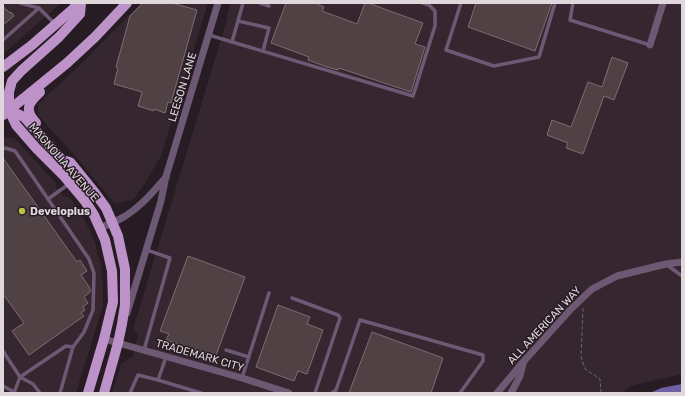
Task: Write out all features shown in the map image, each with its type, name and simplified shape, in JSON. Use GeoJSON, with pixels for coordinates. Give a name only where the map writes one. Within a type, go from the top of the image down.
{"type":"FeatureCollection","features":[{"type":"Feature","properties":{"kind":"main road"},"geometry":{"type":"LineString","coordinates":[[3,67],[32,45],[80,3]]}},
{"type":"Feature","properties":{"kind":"main road"},"geometry":{"type":"LineString","coordinates":[[5,109],[12,82],[20,71],[59,37],[80,14],[80,3]]}},
{"type":"Feature","properties":{"kind":"main road"},"geometry":{"type":"LineString","coordinates":[[5,109],[67,63],[95,37],[127,3]]}},
{"type":"Feature","properties":{"kind":"main road"},"geometry":{"type":"LineString","coordinates":[[67,63],[52,82],[33,99],[29,104],[28,109],[33,120],[66,155],[70,162]]}},
{"type":"Feature","properties":{"kind":"main road","name":"MAGNOLIA AVENUE"},"geometry":{"type":"LineString","coordinates":[[5,109],[24,116],[62,160],[70,162],[106,208],[118,236],[125,269],[125,305],[118,343],[104,393]]}},
{"type":"Feature","properties":{"kind":"main road","name":"MAGNOLIA AVENUE"},"geometry":{"type":"LineString","coordinates":[[5,109],[16,125],[70,184],[94,215],[105,240],[112,271],[113,302],[88,393]]}},
{"type":"Feature","properties":{"kind":"street","name":"LEESON LANE"},"geometry":{"type":"LineString","coordinates":[[118,343],[147,250],[161,201],[166,176],[218,3]]}},
{"type":"Feature","properties":{"kind":"street"},"geometry":{"type":"LineString","coordinates":[[650,45],[663,3]]}},
{"type":"Feature","properties":{"kind":"street","name":"LEESON LANE"},"geometry":{"type":"LineString","coordinates":[[100,228],[120,219],[132,211],[143,202],[166,176]]}},
{"type":"Feature","properties":{"kind":"street","name":"ALL AMERICAN WAY"},"geometry":{"type":"LineString","coordinates":[[497,393],[571,309],[592,289],[617,276],[666,264],[682,262]]}},
{"type":"Feature","properties":{"kind":"street","name":"TRADEMARK CITY"},"geometry":{"type":"LineString","coordinates":[[104,339],[242,378],[289,393]]}},
{"type":"Feature","properties":{"kind":"street"},"geometry":{"type":"LineString","coordinates":[[512,393],[520,376],[524,361]]}},
{"type":"Feature","properties":{"kind":"lane"},"geometry":{"type":"LineString","coordinates":[[20,3],[40,8],[56,25]]}},
{"type":"Feature","properties":{"kind":"lane"},"geometry":{"type":"LineString","coordinates":[[232,42],[243,3]]}},
{"type":"Feature","properties":{"kind":"lane"},"geometry":{"type":"LineString","coordinates":[[260,3],[269,6]]}},
{"type":"Feature","properties":{"kind":"lane"},"geometry":{"type":"LineString","coordinates":[[209,35],[413,96],[434,26],[435,11],[429,5],[423,3]]}},
{"type":"Feature","properties":{"kind":"lane"},"geometry":{"type":"LineString","coordinates":[[461,3],[446,50],[494,66],[539,57],[555,3]]}},
{"type":"Feature","properties":{"kind":"lane"},"geometry":{"type":"LineString","coordinates":[[572,3],[570,20],[650,45]]}},
{"type":"Feature","properties":{"kind":"lane"},"geometry":{"type":"LineString","coordinates":[[3,40],[40,8]]}},
{"type":"Feature","properties":{"kind":"lane"},"geometry":{"type":"LineString","coordinates":[[238,20],[269,28],[263,51]]}},
{"type":"Feature","properties":{"kind":"lane"},"geometry":{"type":"LineString","coordinates":[[3,149],[5,148],[15,151],[89,258],[94,273],[93,310],[84,332],[73,347],[60,393]]}},
{"type":"Feature","properties":{"kind":"lane"},"geometry":{"type":"LineString","coordinates":[[48,199],[70,184]]}},
{"type":"Feature","properties":{"kind":"lane"},"geometry":{"type":"LineString","coordinates":[[144,350],[170,258],[147,250]]}},
{"type":"Feature","properties":{"kind":"lane"},"geometry":{"type":"LineString","coordinates":[[666,264],[682,276]]}},
{"type":"Feature","properties":{"kind":"lane"},"geometry":{"type":"LineString","coordinates":[[242,378],[269,293]]}},
{"type":"Feature","properties":{"kind":"lane"},"geometry":{"type":"LineString","coordinates":[[292,298],[338,314],[340,318],[315,393]]}},
{"type":"Feature","properties":{"kind":"lane"},"geometry":{"type":"LineString","coordinates":[[332,393],[336,390],[360,320],[483,355],[483,361],[460,393]]}},
{"type":"Feature","properties":{"kind":"lane"},"geometry":{"type":"LineString","coordinates":[[3,386],[14,393],[20,377],[66,346],[73,347]]}},
{"type":"Feature","properties":{"kind":"lane"},"geometry":{"type":"LineString","coordinates":[[226,350],[249,357]]}},
{"type":"Feature","properties":{"kind":"lane"},"geometry":{"type":"LineString","coordinates":[[3,351],[20,377],[33,384],[40,393]]}},
{"type":"Feature","properties":{"kind":"lane"},"geometry":{"type":"LineString","coordinates":[[158,380],[166,357]]}},
{"type":"Feature","properties":{"kind":"lane"},"geometry":{"type":"LineString","coordinates":[[130,393],[138,375],[201,393]]}},
{"type":"Feature","properties":{"kind":"path"},"geometry":{"type":"LineString","coordinates":[[584,297],[581,357],[585,369],[600,379],[601,393]]}},
{"type":"Feature","properties":{"kind":"shaded area"},"geometry":{"type":"Polygon","coordinates":[[[3,3],[61,3],[3,54],[3,3]]]}},
{"type":"Feature","properties":{"kind":"shaded area"},"geometry":{"type":"Polygon","coordinates":[[[141,3],[208,3],[161,156],[134,199],[115,204],[76,157],[38,115],[38,104],[82,63],[141,3]]]}},
{"type":"Feature","properties":{"kind":"shaded area"},"geometry":{"type":"Polygon","coordinates":[[[230,3],[682,3],[682,374],[630,386],[622,393],[112,393],[121,364],[133,356],[138,335],[133,329],[226,23],[230,3]]]}},
{"type":"Feature","properties":{"kind":"shaded area"},"geometry":{"type":"Polygon","coordinates":[[[3,137],[14,138],[56,183],[56,187],[64,196],[70,198],[81,213],[94,239],[101,266],[103,306],[76,393],[3,393],[3,137]]]}},
{"type":"Feature","properties":{"kind":"shaded area"},"geometry":{"type":"Polygon","coordinates":[[[682,384],[682,393],[650,393],[661,388],[682,384]]]}},
{"type":"Feature","properties":{"kind":"building"},"geometry":{"type":"Polygon","coordinates":[[[143,3],[172,3],[197,10],[171,103],[168,102],[165,113],[138,106],[142,92],[114,84],[118,68],[116,67],[130,16],[143,3]]]}},
{"type":"Feature","properties":{"kind":"building"},"geometry":{"type":"Polygon","coordinates":[[[286,3],[318,3],[317,4],[324,7],[322,11],[357,24],[365,3],[368,3],[423,23],[415,44],[425,47],[411,92],[339,68],[338,70],[327,67],[308,60],[309,57],[271,43],[286,3]]]}},
{"type":"Feature","properties":{"kind":"building"},"geometry":{"type":"Polygon","coordinates":[[[476,3],[552,3],[535,51],[468,27],[476,3]]]}},
{"type":"Feature","properties":{"kind":"building"},"geometry":{"type":"Polygon","coordinates":[[[3,6],[14,16],[3,25],[3,6]]]}},
{"type":"Feature","properties":{"kind":"building"},"geometry":{"type":"Polygon","coordinates":[[[612,57],[628,63],[614,100],[604,96],[583,154],[566,148],[568,143],[547,135],[552,120],[571,127],[588,82],[602,87],[612,57]]]}},
{"type":"Feature","properties":{"kind":"building","name":"Developlus"},"geometry":{"type":"Polygon","coordinates":[[[3,158],[77,262],[80,260],[87,271],[81,275],[90,288],[90,292],[84,297],[88,303],[83,307],[85,310],[81,313],[84,316],[29,355],[12,331],[24,323],[3,294],[3,158]]]}},
{"type":"Feature","properties":{"kind":"building"},"geometry":{"type":"Polygon","coordinates":[[[188,256],[245,277],[215,358],[166,340],[169,334],[160,331],[188,256]]]}},
{"type":"Feature","properties":{"kind":"building"},"geometry":{"type":"Polygon","coordinates":[[[278,305],[310,317],[307,324],[323,330],[307,374],[298,371],[294,381],[256,367],[278,305]]]}},
{"type":"Feature","properties":{"kind":"building"},"geometry":{"type":"Polygon","coordinates":[[[372,332],[443,358],[431,393],[349,393],[372,332]]]}},
{"type":"Feature","properties":{"kind":"place","name":"Developlus"},"geometry":{"type":"Point","coordinates":[22,211]}}]}
